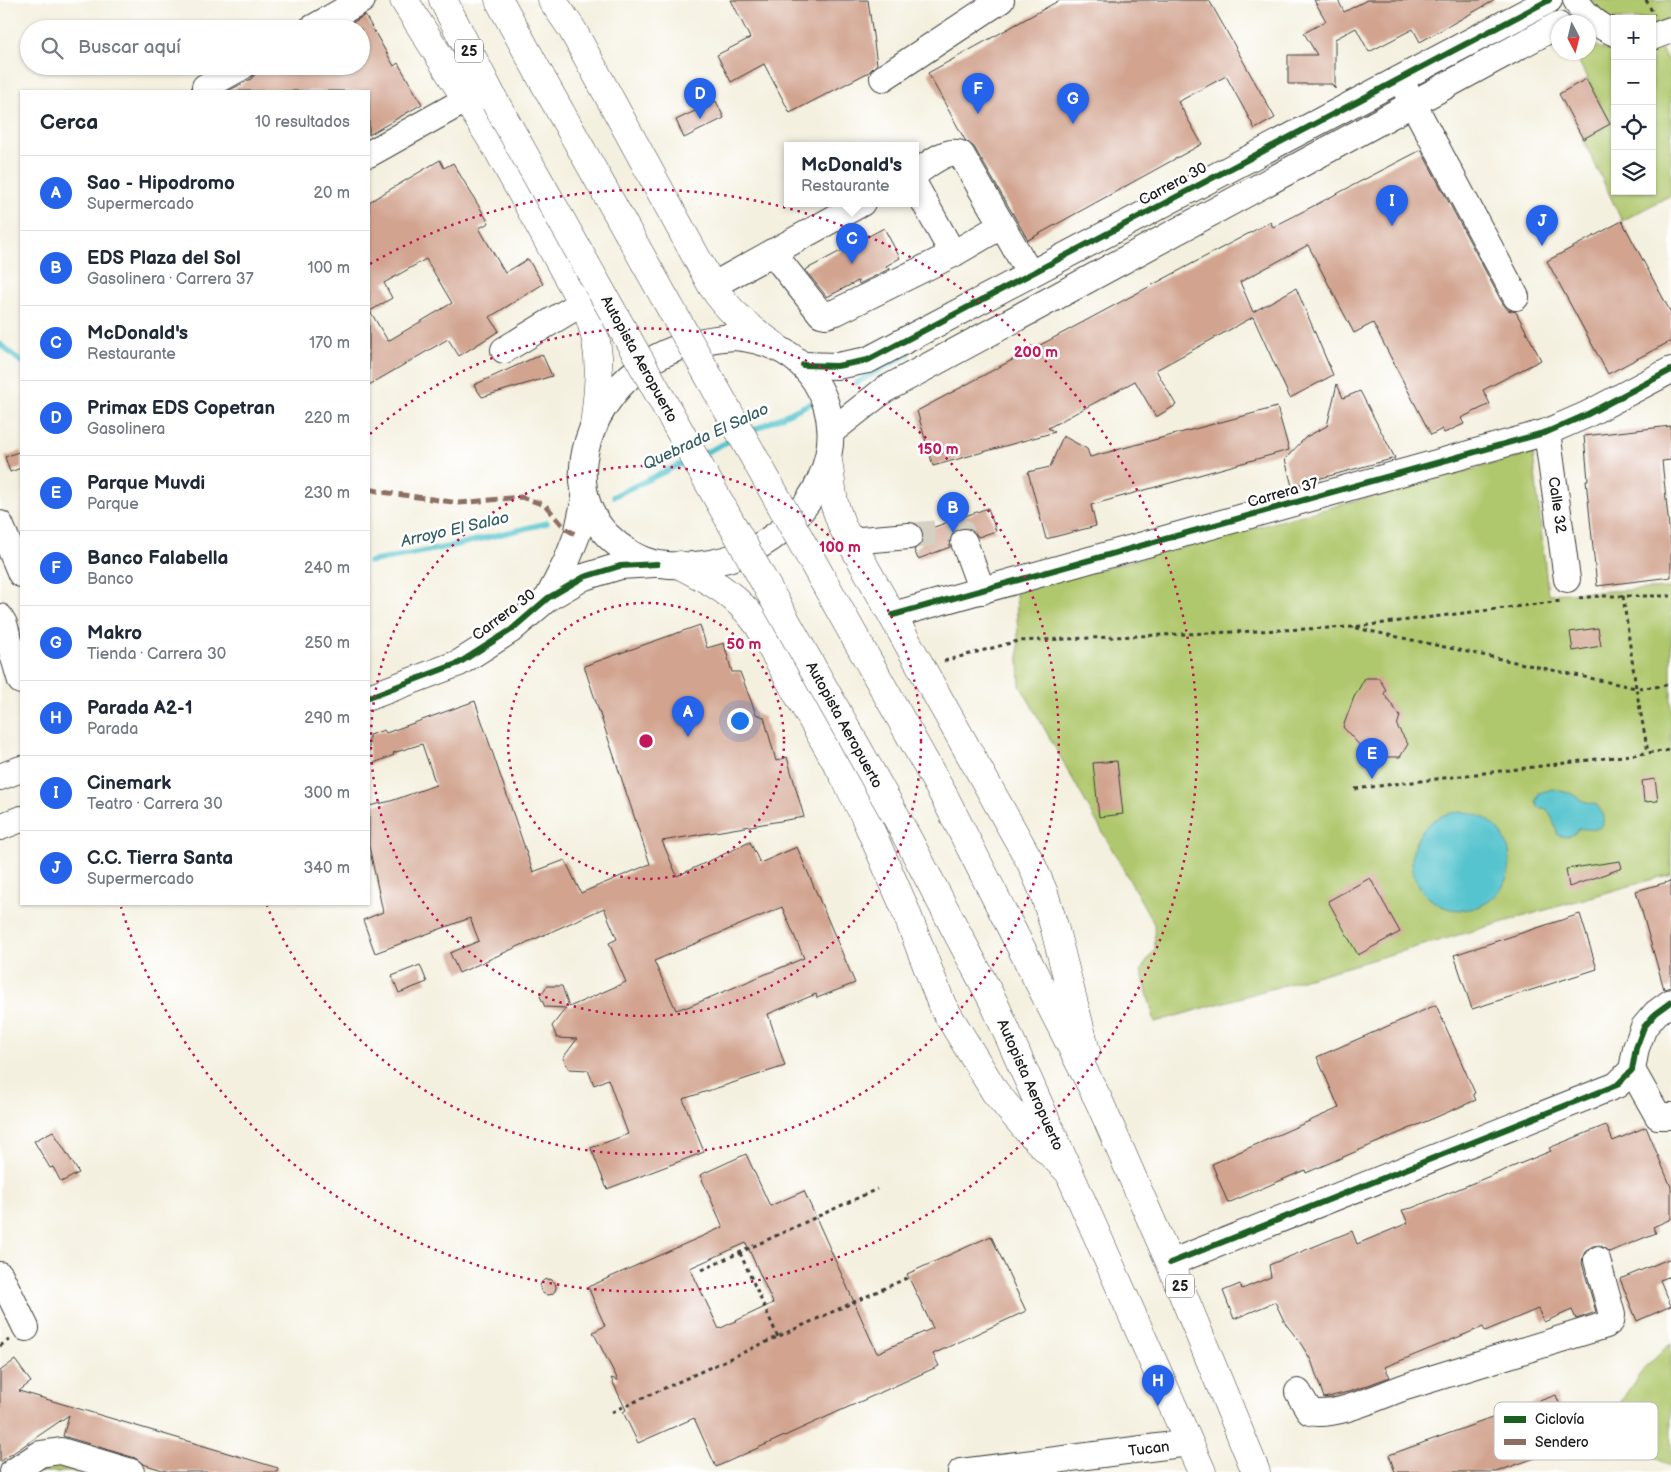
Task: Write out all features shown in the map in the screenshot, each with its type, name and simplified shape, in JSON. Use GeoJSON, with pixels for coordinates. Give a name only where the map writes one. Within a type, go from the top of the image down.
{"type":"FeatureCollection","features":[{"type":"Feature","properties":{"kind":"highway"},"geometry":{"type":"LineString","coordinates":[[404,0],[498,150],[592,324],[599,356],[599,391],[594,425]]}},
{"type":"Feature","properties":{"kind":"highway","name":"Autopista Aeropuerto"},"geometry":{"type":"LineString","coordinates":[[443,0],[496,102],[899,822],[994,1003],[1193,1462]]}},
{"type":"Feature","properties":{"kind":"highway","name":"25"},"geometry":{"type":"LineString","coordinates":[[499,0],[944,796],[1100,1101],[1256,1472]]}},
{"type":"Feature","properties":{"kind":"highway"},"geometry":{"type":"LineString","coordinates":[[552,0],[572,29],[712,286],[739,319],[775,346]]}},
{"type":"Feature","properties":{"kind":"highway"},"geometry":{"type":"LineString","coordinates":[[828,460],[834,503],[849,541],[893,615],[1038,876],[1054,926],[1100,1101]]}},
{"type":"Feature","properties":{"kind":"highway"},"geometry":{"type":"LineString","coordinates":[[669,565],[714,583],[732,595],[743,605],[759,626],[839,766],[864,815],[903,904],[942,1005],[995,1092],[1026,1129],[1068,1171]]}},
{"type":"Feature","properties":{"kind":"street"},"geometry":{"type":"LineString","coordinates":[[326,20],[362,0]]}},
{"type":"Feature","properties":{"kind":"street"},"geometry":{"type":"LineString","coordinates":[[883,78],[1001,0]]}},
{"type":"Feature","properties":{"kind":"street","name":"Carrera 30"},"geometry":{"type":"LineString","coordinates":[[802,365],[837,366],[868,360],[1549,0]]}},
{"type":"Feature","properties":{"kind":"street"},"geometry":{"type":"LineString","coordinates":[[1583,9],[1602,28],[1611,31]]}},
{"type":"Feature","properties":{"kind":"street"},"geometry":{"type":"LineString","coordinates":[[832,431],[884,390],[1551,29]]}},
{"type":"Feature","properties":{"kind":"street"},"geometry":{"type":"LineString","coordinates":[[205,87],[227,75]]}},
{"type":"Feature","properties":{"kind":"street"},"geometry":{"type":"LineString","coordinates":[[1400,79],[1516,297]]}},
{"type":"Feature","properties":{"kind":"street"},"geometry":{"type":"LineString","coordinates":[[370,153],[467,99]]}},
{"type":"Feature","properties":{"kind":"street"},"geometry":{"type":"LineString","coordinates":[[919,171],[946,154],[955,151],[961,154],[1030,274]]}},
{"type":"Feature","properties":{"kind":"street"},"geometry":{"type":"LineString","coordinates":[[919,192],[953,254]]}},
{"type":"Feature","properties":{"kind":"street"},"geometry":{"type":"LineString","coordinates":[[712,286],[855,207]]}},
{"type":"Feature","properties":{"kind":"street"},"geometry":{"type":"LineString","coordinates":[[772,252],[821,314],[826,315],[836,312],[953,254],[1002,226]]}},
{"type":"Feature","properties":{"kind":"street"},"geometry":{"type":"LineString","coordinates":[[504,350],[582,304]]}},
{"type":"Feature","properties":{"kind":"street"},"geometry":{"type":"LineString","coordinates":[[669,565],[636,556],[611,539],[595,521],[585,498],[582,473],[585,449],[594,425],[606,404],[629,377],[648,362],[680,346],[713,339],[735,338],[756,340],[775,346]]}},
{"type":"Feature","properties":{"kind":"street","name":"Carrera 30"},"geometry":{"type":"LineString","coordinates":[[370,697],[459,663],[511,630],[548,598],[584,577],[620,566],[705,563],[731,557],[754,548],[769,539],[790,521],[821,479],[828,460],[832,431],[828,407],[812,375],[802,365],[775,346]]}},
{"type":"Feature","properties":{"kind":"street","name":"Carrera 37"},"geometry":{"type":"LineString","coordinates":[[893,615],[1547,432],[1586,415],[1671,370]]}},
{"type":"Feature","properties":{"kind":"street","name":"Calle 32"},"geometry":{"type":"LineString","coordinates":[[1547,432],[1572,592]]}},
{"type":"Feature","properties":{"kind":"street","name":"Carrera 30"},"geometry":{"type":"LineString","coordinates":[[548,598],[566,563],[577,535],[585,498]]}},
{"type":"Feature","properties":{"kind":"street"},"geometry":{"type":"LineString","coordinates":[[0,524],[20,572]]}},
{"type":"Feature","properties":{"kind":"street"},"geometry":{"type":"LineString","coordinates":[[849,541],[909,536]]}},
{"type":"Feature","properties":{"kind":"street"},"geometry":{"type":"LineString","coordinates":[[964,542],[982,591]]}},
{"type":"Feature","properties":{"kind":"street"},"geometry":{"type":"LineString","coordinates":[[0,617],[4,624],[20,678]]}},
{"type":"Feature","properties":{"kind":"street"},"geometry":{"type":"LineString","coordinates":[[0,776],[20,769]]}},
{"type":"Feature","properties":{"kind":"street"},"geometry":{"type":"LineString","coordinates":[[0,827],[20,819]]}},
{"type":"Feature","properties":{"kind":"street"},"geometry":{"type":"LineString","coordinates":[[1170,1264],[1617,1085],[1632,1070],[1636,1048],[1644,1027],[1656,1013],[1671,1002]]}},
{"type":"Feature","properties":{"kind":"street"},"geometry":{"type":"LineString","coordinates":[[1632,1070],[1658,1116],[1671,1116]]}},
{"type":"Feature","properties":{"kind":"street"},"geometry":{"type":"LineString","coordinates":[[1298,1392],[1310,1412],[1319,1414],[1334,1412],[1403,1388],[1606,1324],[1611,1321],[1612,1315],[1597,1260]]}},
{"type":"Feature","properties":{"kind":"street"},"geometry":{"type":"LineString","coordinates":[[0,1275],[26,1328]]}},
{"type":"Feature","properties":{"kind":"street"},"geometry":{"type":"LineString","coordinates":[[13,1472],[40,1454],[61,1451],[131,1472]]}},
{"type":"Feature","properties":{"kind":"street","name":"Tucan"},"geometry":{"type":"LineString","coordinates":[[961,1472],[1193,1462]]}},
{"type":"Feature","properties":{"kind":"path"},"geometry":{"type":"LineString","coordinates":[[922,667],[1018,641],[1352,627],[1572,592],[1599,596],[1671,596]]}},
{"type":"Feature","properties":{"kind":"path"},"geometry":{"type":"LineString","coordinates":[[1623,596],[1636,688],[1648,752]]}},
{"type":"Feature","properties":{"kind":"path"},"geometry":{"type":"LineString","coordinates":[[1352,627],[1636,688],[1671,684]]}},
{"type":"Feature","properties":{"kind":"path"},"geometry":{"type":"LineString","coordinates":[[1355,789],[1671,750]]}},
{"type":"Feature","properties":{"kind":"path"},"geometry":{"type":"LineString","coordinates":[[702,1270],[877,1189]]}},
{"type":"Feature","properties":{"kind":"path"},"geometry":{"type":"LineString","coordinates":[[740,1253],[778,1337]]}},
{"type":"Feature","properties":{"kind":"path"},"geometry":{"type":"LineString","coordinates":[[612,1412],[907,1278]]}},
{"type":"Feature","properties":{"kind":"green space"},"geometry":{"type":"Polygon","coordinates":[[[1588,0],[1671,0],[1671,22],[1656,28],[1656,15],[1611,15],[1611,20],[1588,0]]]}},
{"type":"Feature","properties":{"kind":"green space"},"geometry":{"type":"Polygon","coordinates":[[[1656,45],[1659,45],[1671,66],[1671,195],[1622,221],[1583,139],[1610,124],[1578,60],[1596,60],[1596,46],[1611,50],[1611,195],[1656,195],[1656,45]]]}},
{"type":"Feature","properties":{"kind":"green space"},"geometry":{"type":"Polygon","coordinates":[[[1533,453],[1548,594],[1671,588],[1671,874],[1155,1022],[1141,970],[1155,949],[1154,924],[1020,685],[1016,592],[1533,453]]]}},
{"type":"Feature","properties":{"kind":"green space"},"geometry":{"type":"Polygon","coordinates":[[[1671,1344],[1671,1468],[1658,1459],[1658,1402],[1621,1402],[1643,1371],[1671,1344]]]}},
{"type":"Feature","properties":{"kind":"green space"},"geometry":{"type":"Polygon","coordinates":[[[42,1459],[104,1472],[23,1472],[42,1459]]]}},
{"type":"Feature","properties":{"kind":"water"},"geometry":{"type":"Polygon","coordinates":[[[1553,789],[1572,794],[1583,801],[1597,805],[1604,816],[1602,826],[1595,829],[1578,829],[1566,837],[1558,835],[1547,809],[1538,807],[1536,801],[1539,793],[1553,789]]]}},
{"type":"Feature","properties":{"kind":"water"},"geometry":{"type":"Polygon","coordinates":[[[1461,812],[1480,815],[1496,826],[1507,842],[1510,861],[1507,880],[1496,896],[1480,907],[1461,910],[1442,907],[1426,896],[1415,880],[1412,861],[1415,842],[1426,826],[1442,815],[1461,812]]]}},
{"type":"Feature","properties":{"kind":"building"},"geometry":{"type":"Polygon","coordinates":[[[731,0],[868,0],[877,64],[869,72],[790,113],[764,64],[731,82],[717,55],[750,38],[731,0]]]}},
{"type":"Feature","properties":{"kind":"building"},"geometry":{"type":"Polygon","coordinates":[[[1060,0],[1209,0],[1275,118],[1255,129],[1226,76],[1178,102],[1202,144],[1028,240],[974,147],[965,140],[928,73],[1060,0]]]}},
{"type":"Feature","properties":{"kind":"building"},"geometry":{"type":"Polygon","coordinates":[[[1314,0],[1338,0],[1344,12],[1367,0],[1495,0],[1420,42],[1413,29],[1369,52],[1356,28],[1335,39],[1335,89],[1332,84],[1288,84],[1288,55],[1317,55],[1304,33],[1326,21],[1314,0]]]}},
{"type":"Feature","properties":{"kind":"building"},"geometry":{"type":"Polygon","coordinates":[[[365,15],[368,20],[357,20],[365,15]]]}},
{"type":"Feature","properties":{"kind":"building"},"geometry":{"type":"Polygon","coordinates":[[[370,24],[394,66],[398,63],[422,104],[370,134],[370,90],[230,90],[251,79],[254,75],[370,75],[370,24]]]}},
{"type":"Feature","properties":{"kind":"building"},"geometry":{"type":"Polygon","coordinates":[[[1586,79],[1610,124],[1583,139],[1559,94],[1586,79]]]}},
{"type":"Feature","properties":{"kind":"building"},"geometry":{"type":"Polygon","coordinates":[[[716,101],[724,118],[684,138],[676,120],[716,101]]]}},
{"type":"Feature","properties":{"kind":"building"},"geometry":{"type":"Polygon","coordinates":[[[1421,150],[1503,304],[1508,310],[1516,312],[1541,360],[1483,390],[1490,404],[1461,418],[1464,424],[1444,433],[1442,429],[1431,435],[1373,323],[1354,333],[1308,245],[1240,282],[1253,312],[1296,288],[1333,375],[1290,398],[1253,317],[1156,370],[1176,405],[1156,417],[1135,381],[1048,428],[1055,432],[933,466],[917,411],[1270,222],[1273,227],[1421,150]]]}},
{"type":"Feature","properties":{"kind":"building"},"geometry":{"type":"Polygon","coordinates":[[[440,160],[444,168],[453,163],[489,223],[479,228],[505,273],[528,259],[543,284],[490,317],[499,331],[459,356],[448,339],[370,384],[370,311],[370,201],[440,160]],[[426,259],[384,283],[392,298],[370,311],[388,341],[452,303],[426,259]]]}},
{"type":"Feature","properties":{"kind":"building"},"geometry":{"type":"Polygon","coordinates":[[[1622,221],[1671,313],[1671,341],[1608,374],[1547,261],[1622,221]]]}},
{"type":"Feature","properties":{"kind":"building"},"geometry":{"type":"Polygon","coordinates":[[[884,228],[900,258],[886,266],[889,269],[859,284],[858,281],[827,297],[805,270],[884,228]]]}},
{"type":"Feature","properties":{"kind":"building"},"geometry":{"type":"Polygon","coordinates":[[[542,354],[552,376],[482,397],[474,385],[542,354]]]}},
{"type":"Feature","properties":{"kind":"building"},"geometry":{"type":"Polygon","coordinates":[[[1337,384],[1343,398],[1360,391],[1395,458],[1292,486],[1285,459],[1306,437],[1327,426],[1337,384]]]}},
{"type":"Feature","properties":{"kind":"building"},"geometry":{"type":"Polygon","coordinates":[[[1277,407],[1289,450],[1091,505],[1096,526],[1046,539],[1028,472],[1050,467],[1063,436],[1087,449],[1090,457],[1277,407]]]}},
{"type":"Feature","properties":{"kind":"building"},"geometry":{"type":"Polygon","coordinates":[[[1671,426],[1671,460],[1662,461],[1671,546],[1671,577],[1597,586],[1586,480],[1588,480],[1584,436],[1671,426]]]}},
{"type":"Feature","properties":{"kind":"building"},"geometry":{"type":"Polygon","coordinates":[[[20,451],[20,468],[10,472],[5,457],[20,451]]]}},
{"type":"Feature","properties":{"kind":"building"},"geometry":{"type":"Polygon","coordinates":[[[988,508],[996,531],[978,537],[973,530],[967,527],[959,528],[952,533],[949,540],[950,547],[918,559],[914,550],[922,543],[923,531],[988,508]]]}},
{"type":"Feature","properties":{"kind":"building"},"geometry":{"type":"Polygon","coordinates":[[[700,625],[707,648],[724,643],[732,672],[740,672],[756,714],[764,717],[776,761],[787,757],[804,817],[662,841],[677,876],[750,842],[760,863],[797,847],[855,983],[817,998],[816,994],[768,1014],[785,1066],[683,1099],[704,1152],[607,1189],[591,1148],[628,1134],[608,1079],[594,1085],[588,1070],[569,1069],[563,1058],[577,1039],[557,1038],[552,1026],[566,1008],[545,1007],[540,996],[547,986],[562,986],[569,1007],[626,982],[609,943],[617,939],[604,908],[459,973],[450,953],[479,941],[470,918],[375,953],[363,920],[383,912],[370,851],[370,806],[391,801],[436,785],[422,744],[393,753],[394,755],[370,765],[370,735],[384,730],[386,733],[475,701],[533,872],[565,860],[581,893],[650,864],[584,666],[700,625]],[[782,907],[654,961],[676,1010],[685,1008],[804,958],[782,907]]]}},
{"type":"Feature","properties":{"kind":"building"},"geometry":{"type":"Polygon","coordinates":[[[1598,628],[1601,646],[1573,651],[1570,632],[1598,628]]]}},
{"type":"Feature","properties":{"kind":"building"},"geometry":{"type":"Polygon","coordinates":[[[1365,678],[1379,678],[1386,690],[1384,694],[1400,716],[1397,726],[1408,744],[1400,757],[1386,757],[1380,745],[1362,748],[1343,727],[1354,697],[1365,678]]]}},
{"type":"Feature","properties":{"kind":"building"},"geometry":{"type":"Polygon","coordinates":[[[1117,761],[1123,814],[1099,817],[1093,763],[1117,761]]]}},
{"type":"Feature","properties":{"kind":"building"},"geometry":{"type":"Polygon","coordinates":[[[1655,779],[1658,801],[1644,802],[1642,781],[1655,779]]]}},
{"type":"Feature","properties":{"kind":"building"},"geometry":{"type":"Polygon","coordinates":[[[1620,861],[1622,868],[1569,887],[1566,869],[1620,861]]]}},
{"type":"Feature","properties":{"kind":"building"},"geometry":{"type":"Polygon","coordinates":[[[1370,878],[1400,932],[1358,955],[1328,901],[1370,878]]]}},
{"type":"Feature","properties":{"kind":"building"},"geometry":{"type":"Polygon","coordinates":[[[1671,881],[1671,987],[1664,989],[1636,891],[1671,881]]]}},
{"type":"Feature","properties":{"kind":"building"},"geometry":{"type":"Polygon","coordinates":[[[1580,914],[1597,969],[1472,1009],[1454,955],[1580,914]]]}},
{"type":"Feature","properties":{"kind":"building"},"geometry":{"type":"Polygon","coordinates":[[[420,965],[427,982],[399,993],[392,976],[420,965]]]}},
{"type":"Feature","properties":{"kind":"building"},"geometry":{"type":"Polygon","coordinates":[[[1436,1005],[1475,1093],[1473,1094],[1476,1100],[1306,1173],[1305,1170],[1228,1203],[1212,1164],[1339,1108],[1317,1057],[1436,1005]]]}},
{"type":"Feature","properties":{"kind":"building"},"geometry":{"type":"Polygon","coordinates":[[[1606,1125],[1613,1141],[1646,1127],[1671,1187],[1671,1219],[1653,1227],[1656,1233],[1609,1252],[1600,1245],[1586,1250],[1582,1263],[1596,1312],[1576,1319],[1572,1310],[1544,1322],[1538,1309],[1485,1331],[1483,1327],[1385,1367],[1390,1377],[1352,1391],[1324,1398],[1311,1360],[1285,1323],[1275,1302],[1234,1319],[1223,1291],[1240,1284],[1242,1289],[1271,1277],[1269,1265],[1352,1231],[1357,1244],[1408,1223],[1402,1210],[1412,1208],[1551,1151],[1549,1148],[1606,1125]]]}},
{"type":"Feature","properties":{"kind":"building"},"geometry":{"type":"Polygon","coordinates":[[[53,1131],[79,1173],[61,1182],[53,1167],[50,1168],[34,1141],[53,1131]]]}},
{"type":"Feature","properties":{"kind":"building"},"geometry":{"type":"Polygon","coordinates":[[[746,1154],[770,1206],[804,1191],[877,1353],[933,1328],[907,1274],[991,1236],[1026,1311],[933,1354],[939,1366],[716,1467],[694,1418],[638,1443],[623,1412],[626,1410],[611,1378],[618,1380],[593,1332],[605,1326],[588,1287],[723,1227],[700,1175],[746,1154]],[[746,1243],[690,1268],[719,1329],[773,1303],[746,1243]]]}},
{"type":"Feature","properties":{"kind":"building"},"geometry":{"type":"Polygon","coordinates":[[[1671,1258],[1671,1276],[1660,1280],[1671,1306],[1637,1321],[1620,1279],[1671,1258]]]}},
{"type":"Feature","properties":{"kind":"building"},"geometry":{"type":"Polygon","coordinates":[[[548,1279],[554,1281],[556,1287],[554,1293],[548,1295],[542,1293],[540,1287],[542,1281],[548,1279]]]}},
{"type":"Feature","properties":{"kind":"building"},"geometry":{"type":"Polygon","coordinates":[[[15,1360],[31,1382],[19,1391],[278,1468],[277,1472],[169,1472],[143,1464],[135,1458],[63,1436],[69,1415],[0,1462],[0,1371],[15,1360]]]}},
{"type":"Feature","properties":{"kind":"building"},"geometry":{"type":"Polygon","coordinates":[[[1556,1395],[1559,1402],[1537,1402],[1556,1395]]]}},
{"type":"Feature","properties":{"kind":"building"},"geometry":{"type":"Polygon","coordinates":[[[1494,1417],[1494,1460],[1529,1460],[1496,1472],[1395,1472],[1389,1455],[1494,1417]]]}},
{"type":"Feature","properties":{"kind":"waterway","name":"Arroyo El Salao"},"geometry":{"type":"LineString","coordinates":[[0,344],[20,361]]}},
{"type":"Feature","properties":{"kind":"waterway","name":"Quebrada El Salao"},"geometry":{"type":"LineString","coordinates":[[856,383],[908,354]]}},
{"type":"Feature","properties":{"kind":"waterway","name":"Quebrada El Salao"},"geometry":{"type":"LineString","coordinates":[[749,432],[811,403]]}},
{"type":"Feature","properties":{"kind":"waterway","name":"Quebrada El Salao"},"geometry":{"type":"LineString","coordinates":[[702,454],[736,438]]}},
{"type":"Feature","properties":{"kind":"waterway","name":"Quebrada El Salao"},"geometry":{"type":"LineString","coordinates":[[614,496],[689,460]]}},
{"type":"Feature","properties":{"kind":"waterway","name":"Arroyo El Salao"},"geometry":{"type":"LineString","coordinates":[[370,562],[448,547],[547,523]]}},
{"type":"Feature","properties":{"kind":"tunnel"},"geometry":{"type":"LineString","coordinates":[[909,536],[961,531],[964,542]]}},
{"type":"Feature","properties":{"kind":"marked path"},"geometry":{"type":"LineString","coordinates":[[370,489],[459,503],[521,497],[545,505],[566,529],[577,535]]}},
{"type":"Feature","properties":{"kind":"cycle path"},"geometry":{"type":"LineString","coordinates":[[803,365],[837,366],[868,360],[1549,0]]}},
{"type":"Feature","properties":{"kind":"cycle path"},"geometry":{"type":"LineString","coordinates":[[893,615],[1547,432],[1586,415],[1671,370]]}},
{"type":"Feature","properties":{"kind":"cycle path"},"geometry":{"type":"LineString","coordinates":[[370,697],[459,663],[511,630],[548,598],[584,577],[620,566],[657,564]]}},
{"type":"Feature","properties":{"kind":"cycle path"},"geometry":{"type":"LineString","coordinates":[[1170,1263],[1617,1085],[1632,1070],[1636,1048],[1644,1027],[1656,1013],[1671,1002]]}},
{"type":"Feature","properties":{"kind":"place","name":"Banco Falabella"},"geometry":{"type":"Point","coordinates":[978,114]}},
{"type":"Feature","properties":{"kind":"place","name":"Primax EDS Copetran"},"geometry":{"type":"Point","coordinates":[700,119]}},
{"type":"Feature","properties":{"kind":"place","name":"Makro"},"geometry":{"type":"Point","coordinates":[1073,124]}},
{"type":"Feature","properties":{"kind":"place","name":"Cinemark"},"geometry":{"type":"Point","coordinates":[1392,226]}},
{"type":"Feature","properties":{"kind":"place","name":"C.C. Tierra Santa"},"geometry":{"type":"Point","coordinates":[1542,246]}},
{"type":"Feature","properties":{"kind":"place","name":"McDonald's"},"geometry":{"type":"Point","coordinates":[852,264]}},
{"type":"Feature","properties":{"kind":"place","name":"EDS Plaza del Sol"},"geometry":{"type":"Point","coordinates":[953,533]}},
{"type":"Feature","properties":{"kind":"place","name":"Sao - Hipodromo"},"geometry":{"type":"Point","coordinates":[688,737]}},
{"type":"Feature","properties":{"kind":"place","name":"Parque Muvdi"},"geometry":{"type":"Point","coordinates":[1372,779]}},
{"type":"Feature","properties":{"kind":"place","name":"Parada A2-1"},"geometry":{"type":"Point","coordinates":[1158,1406]}}]}
